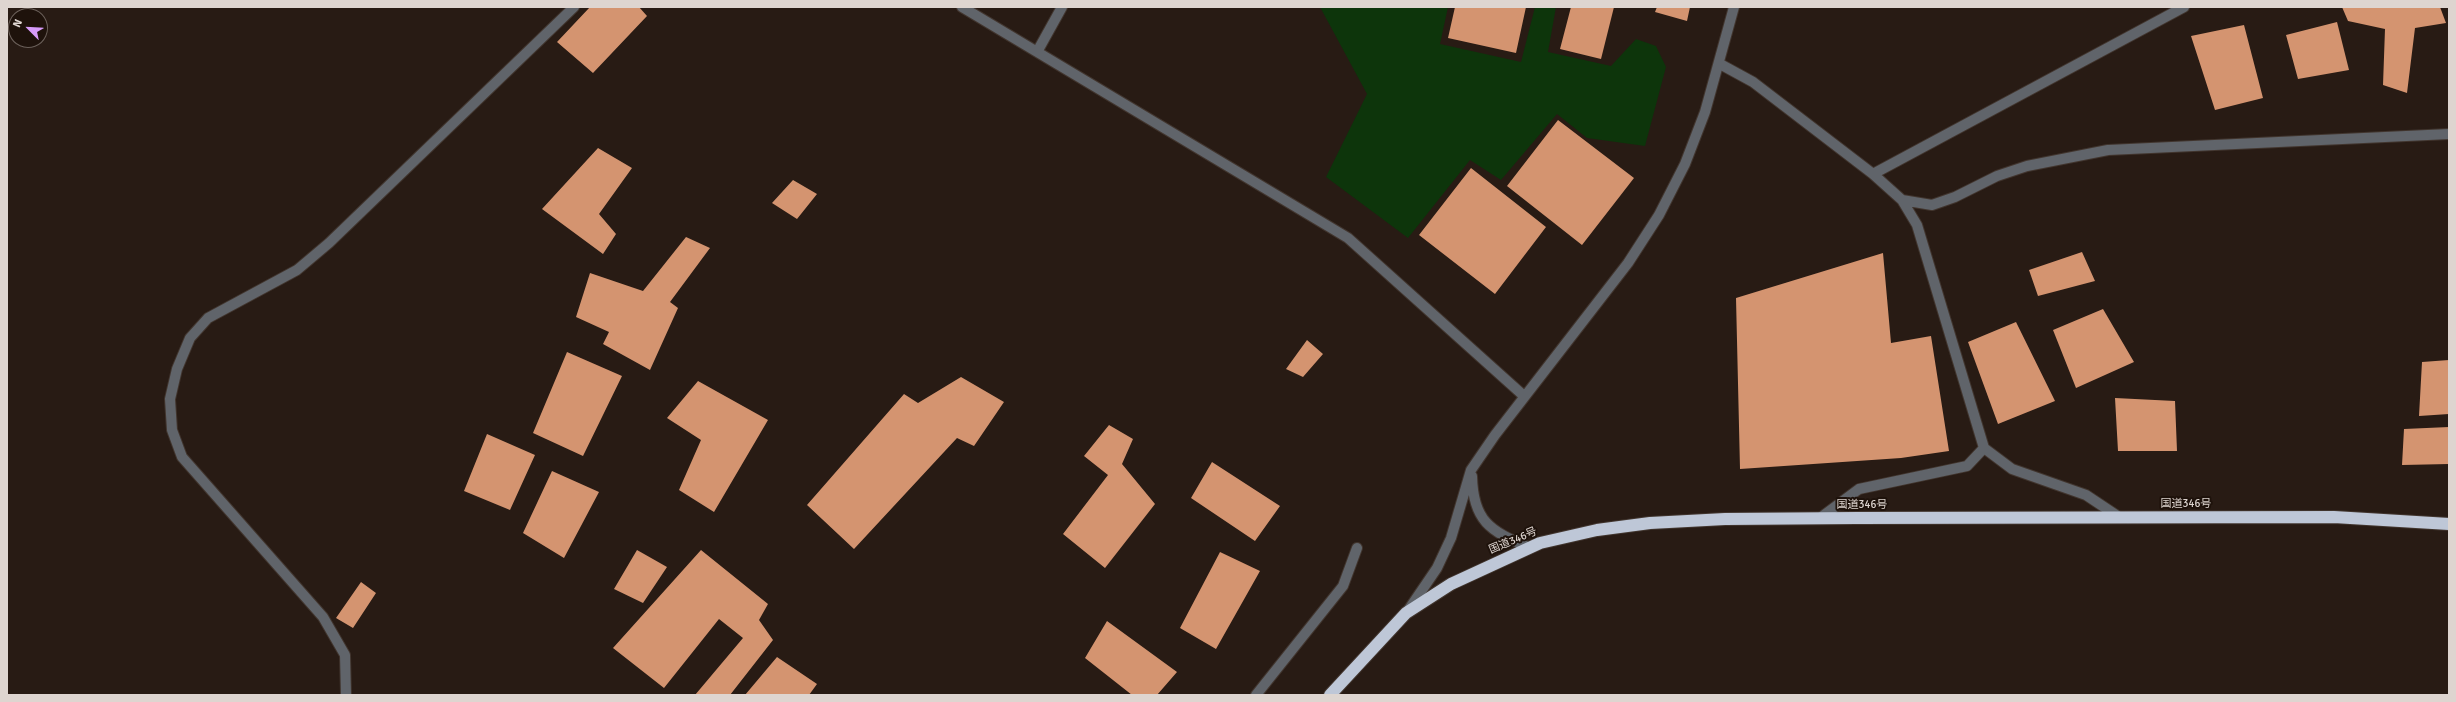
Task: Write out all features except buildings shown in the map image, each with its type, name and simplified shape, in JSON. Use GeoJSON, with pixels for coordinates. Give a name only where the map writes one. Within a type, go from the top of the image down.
{"type":"FeatureCollection","features":[{"type":"Feature","properties":{"kind":"highway","name":"国道346号"},"geometry":{"type":"LineString","coordinates":[[1330,695],[1406,613],[1451,584],[1540,543],[1597,530],[1650,523],[1725,519],[1820,518],[2334,517],[2449,524]]}},
{"type":"Feature","properties":{"kind":"street"},"geometry":{"type":"LineString","coordinates":[[346,695],[345,655],[324,617],[182,458],[172,430],[170,399],[177,369],[190,338],[208,318],[297,270],[324,248],[574,7]]}},
{"type":"Feature","properties":{"kind":"street"},"geometry":{"type":"LineString","coordinates":[[962,7],[1348,238],[1524,396]]}},
{"type":"Feature","properties":{"kind":"street"},"geometry":{"type":"LineString","coordinates":[[1037,52],[1062,7]]}},
{"type":"Feature","properties":{"kind":"street"},"geometry":{"type":"LineString","coordinates":[[1406,613],[1437,568],[1450,538],[1471,470],[1494,435],[1628,263],[1659,215],[1685,164],[1705,112],[1720,64],[1734,7]]}},
{"type":"Feature","properties":{"kind":"street"},"geometry":{"type":"LineString","coordinates":[[1874,174],[2184,7]]}},
{"type":"Feature","properties":{"kind":"street"},"geometry":{"type":"LineString","coordinates":[[1720,64],[1753,82],[1874,174],[1902,200],[1917,225],[1984,448],[2012,469],[2086,495],[2119,517]]}},
{"type":"Feature","properties":{"kind":"street"},"geometry":{"type":"LineString","coordinates":[[1902,200],[1932,205],[1955,197],[1997,176],[2027,166],[2108,150],[2164,146],[2449,134]]}},
{"type":"Feature","properties":{"kind":"street"},"geometry":{"type":"LineString","coordinates":[[1820,518],[1859,489],[1967,466],[1984,448]]}},
{"type":"Feature","properties":{"kind":"street"},"geometry":{"type":"LineString","coordinates":[[1471,470],[1472,493],[1480,517],[1508,538],[1528,548]]}},
{"type":"Feature","properties":{"kind":"street"},"geometry":{"type":"LineString","coordinates":[[1256,695],[1343,586],[1356,548]]}},
{"type":"Feature","properties":{"kind":"green space"},"geometry":{"type":"Polygon","coordinates":[[[1320,7],[1448,7],[1440,44],[1521,62],[1535,7],[1556,7],[1548,52],[1611,66],[1636,39],[1656,46],[1666,67],[1645,146],[1587,138],[1557,114],[1501,180],[1470,160],[1408,238],[1326,177],[1367,94],[1320,7]]]}}]}
